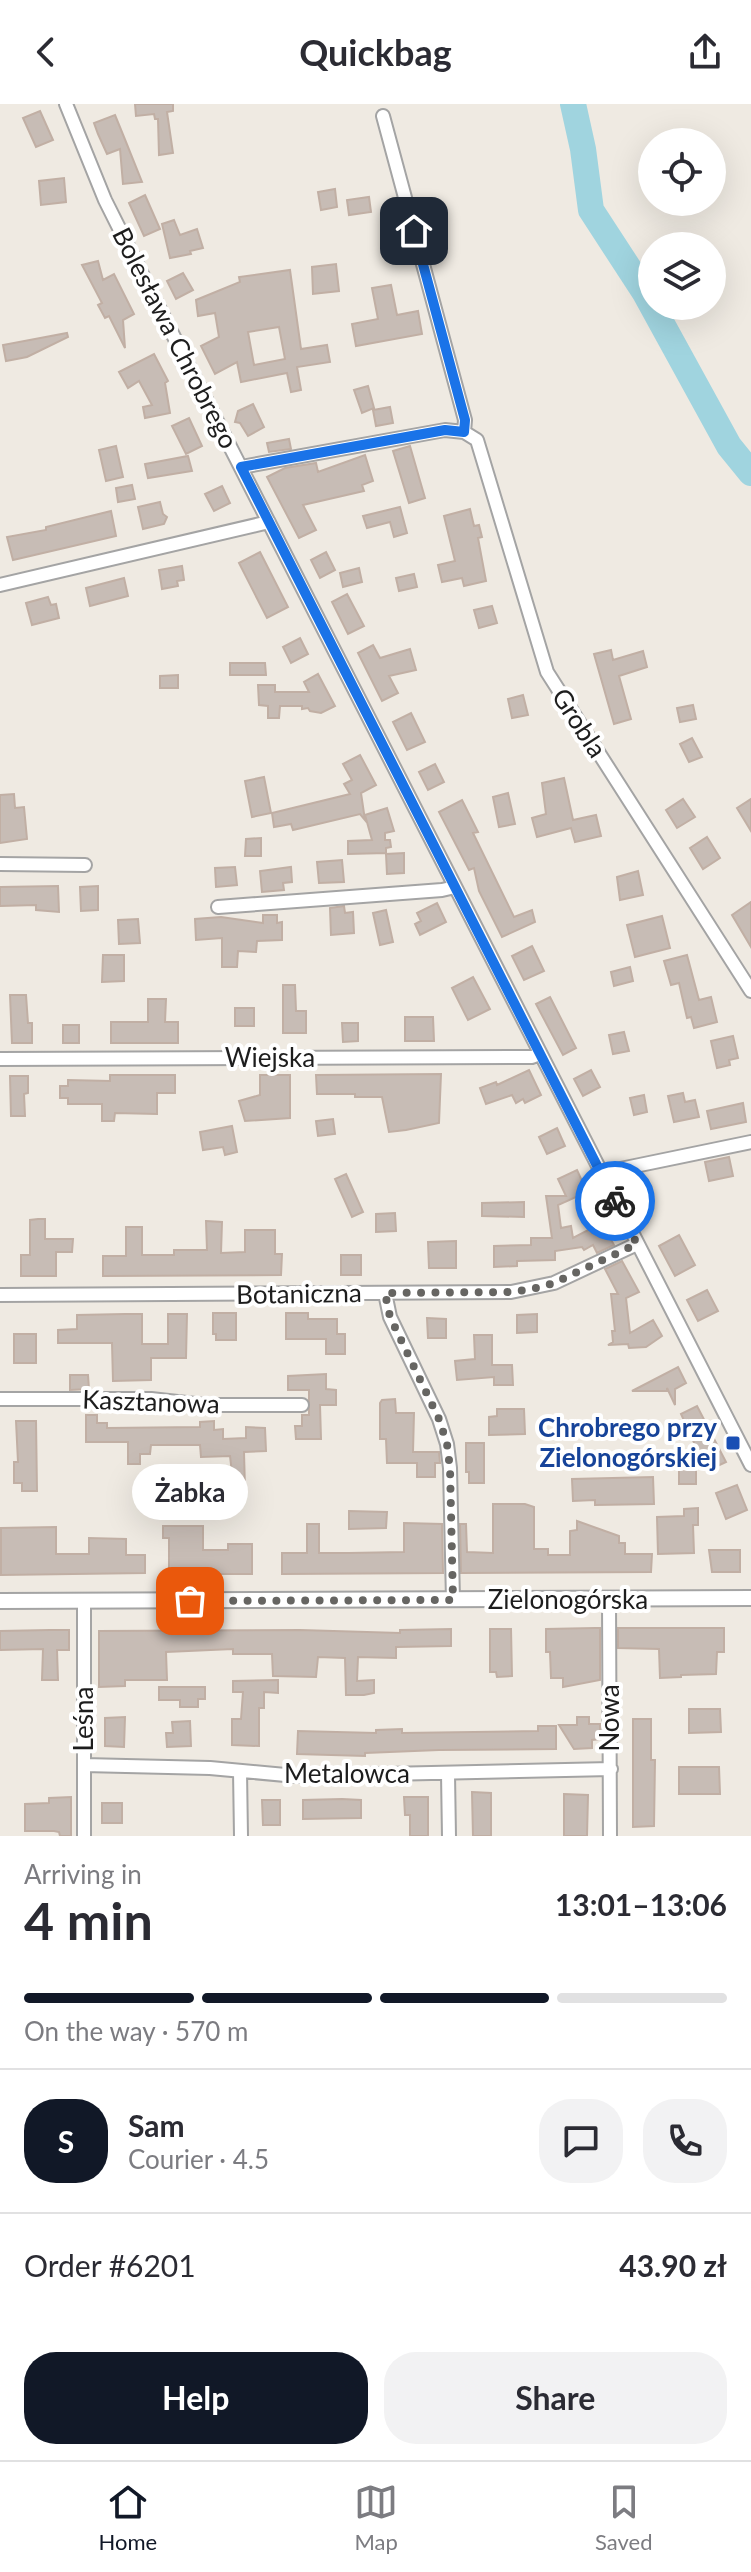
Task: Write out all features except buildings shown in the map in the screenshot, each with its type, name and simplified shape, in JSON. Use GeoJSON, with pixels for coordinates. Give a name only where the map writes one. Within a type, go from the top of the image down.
{"type":"FeatureCollection","features":[{"type":"Feature","properties":{"kind":"street","name":"Bolesława Chrobrego"},"geometry":{"type":"LineString","coordinates":[[66,104],[105,200],[751,1465]]}},
{"type":"Feature","properties":{"kind":"street","name":"Grobla"},"geometry":{"type":"LineString","coordinates":[[383,116],[465,420],[464,432],[477,440],[491,479],[547,672],[751,991]]}},
{"type":"Feature","properties":{"kind":"street"},"geometry":{"type":"LineString","coordinates":[[241,467],[445,430],[464,432]]}},
{"type":"Feature","properties":{"kind":"street"},"geometry":{"type":"LineString","coordinates":[[0,585],[269,522]]}},
{"type":"Feature","properties":{"kind":"street"},"geometry":{"type":"LineString","coordinates":[[0,864],[85,865]]}},
{"type":"Feature","properties":{"kind":"street"},"geometry":{"type":"LineString","coordinates":[[218,907],[455,887]]}},
{"type":"Feature","properties":{"kind":"street","name":"Wiejska"},"geometry":{"type":"LineString","coordinates":[[0,1059],[532,1057],[540,1054]]}},
{"type":"Feature","properties":{"kind":"street"},"geometry":{"type":"LineString","coordinates":[[601,1173],[751,1142]]}},
{"type":"Feature","properties":{"kind":"street","name":"Botaniczna"},"geometry":{"type":"LineString","coordinates":[[0,1295],[511,1292],[554,1283],[637,1244]]}},
{"type":"Feature","properties":{"kind":"street"},"geometry":{"type":"LineString","coordinates":[[385,1293],[390,1317],[439,1419],[447,1444],[453,1600]]}},
{"type":"Feature","properties":{"kind":"street","name":"Kasztanowa"},"geometry":{"type":"LineString","coordinates":[[0,1399],[151,1399],[204,1405],[302,1405]]}},
{"type":"Feature","properties":{"kind":"street","name":"Zielonogórska"},"geometry":{"type":"LineString","coordinates":[[0,1601],[751,1598]]}},
{"type":"Feature","properties":{"kind":"street","name":"Nowa"},"geometry":{"type":"LineString","coordinates":[[609,1600],[610,1836]]}},
{"type":"Feature","properties":{"kind":"street","name":"Leśna"},"geometry":{"type":"LineString","coordinates":[[84,1601],[84,1836]]}},
{"type":"Feature","properties":{"kind":"street","name":"Metalowca"},"geometry":{"type":"LineString","coordinates":[[84,1765],[296,1776],[611,1769]]}},
{"type":"Feature","properties":{"kind":"street"},"geometry":{"type":"LineString","coordinates":[[240,1771],[241,1836]]}},
{"type":"Feature","properties":{"kind":"street"},"geometry":{"type":"LineString","coordinates":[[448,1774],[449,1836]]}},
{"type":"Feature","properties":{"kind":"waterway"},"geometry":{"type":"LineString","coordinates":[[573,104],[591,210],[645,293],[729,446],[751,473]]}},
{"type":"Feature","properties":{"kind":"way so far"},"geometry":{"type":"LineString","coordinates":[[190,1601],[453,1600],[447,1444],[439,1419],[390,1317],[385,1293],[511,1292],[554,1283],[637,1244],[615,1201]]}},
{"type":"Feature","properties":{"kind":"place","name":"Chrobrego przy Zielonogórskiej"},"geometry":{"type":"Point","coordinates":[733,1443]}},
{"type":"Feature","properties":{"kind":"place","name":"Żabka"},"geometry":{"type":"Point","coordinates":[190,1601]}},
{"type":"Feature","properties":{"kind":"route"},"geometry":{"type":"LineString","coordinates":[[414,231],[465,420],[464,432],[445,430],[241,467],[615,1201]]}}]}
